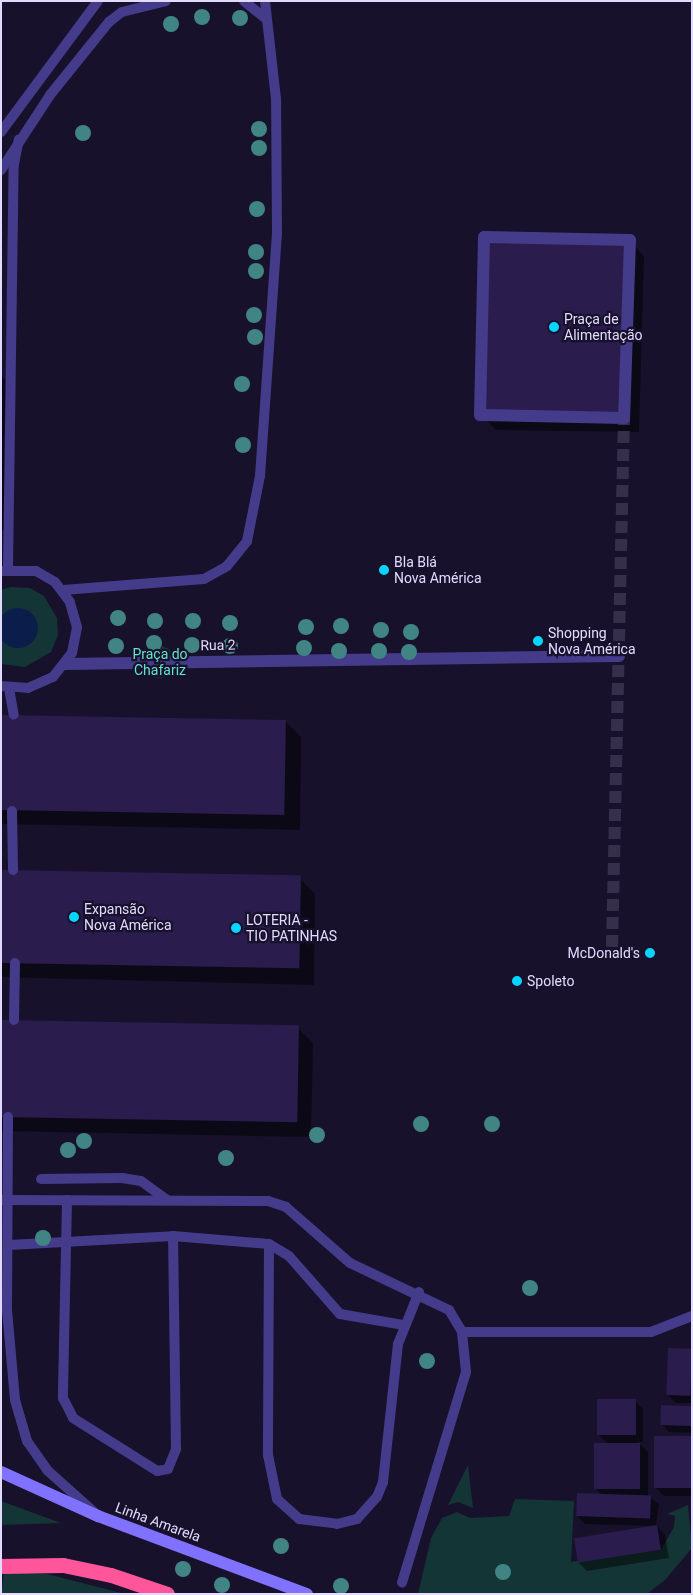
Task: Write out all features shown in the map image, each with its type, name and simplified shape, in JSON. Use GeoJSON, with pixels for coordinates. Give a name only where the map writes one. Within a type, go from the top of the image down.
{"type":"FeatureCollection","features":[{"type":"Feature","properties":{"kind":"highway"},"geometry":{"type":"LineString","coordinates":[[1,1566],[63,1565],[111,1574],[167,1594]]}},
{"type":"Feature","properties":{"kind":"main road","name":"Linha Amarela"},"geometry":{"type":"LineString","coordinates":[[1,1472],[98,1516],[307,1594]]}},
{"type":"Feature","properties":{"kind":"street"},"geometry":{"type":"LineString","coordinates":[[484,237],[630,240],[624,418],[480,415],[484,237]]}},
{"type":"Feature","properties":{"kind":"street","name":"Rua 2"},"geometry":{"type":"LineString","coordinates":[[66,664],[619,656]]}},
{"type":"Feature","properties":{"kind":"lane"},"geometry":{"type":"LineString","coordinates":[[1,132],[98,1]]}},
{"type":"Feature","properties":{"kind":"lane"},"geometry":{"type":"LineString","coordinates":[[1,170],[19,139],[109,22],[122,12],[166,1]]}},
{"type":"Feature","properties":{"kind":"lane"},"geometry":{"type":"LineString","coordinates":[[244,1],[266,19]]}},
{"type":"Feature","properties":{"kind":"lane"},"geometry":{"type":"LineString","coordinates":[[63,590],[204,579],[226,566],[247,542],[260,476],[277,233],[276,99],[265,1]]}},
{"type":"Feature","properties":{"kind":"lane"},"geometry":{"type":"LineString","coordinates":[[14,715],[5,687],[41,683],[66,664],[77,627],[63,590],[36,572],[4,570],[14,164],[19,139]]}},
{"type":"Feature","properties":{"kind":"lane"},"geometry":{"type":"LineString","coordinates":[[12,810],[13,870]]}},
{"type":"Feature","properties":{"kind":"lane"},"geometry":{"type":"LineString","coordinates":[[14,1020],[15,963]]}},
{"type":"Feature","properties":{"kind":"lane"},"geometry":{"type":"LineString","coordinates":[[8,1117],[5,1200],[9,1245],[9,1361],[27,1441],[47,1470],[98,1516]]}},
{"type":"Feature","properties":{"kind":"lane"},"geometry":{"type":"LineString","coordinates":[[41,1179],[122,1178],[141,1182],[166,1199]]}},
{"type":"Feature","properties":{"kind":"lane"},"geometry":{"type":"LineString","coordinates":[[5,1200],[239,1199],[286,1206],[350,1263],[420,1292],[449,1310],[462,1332],[466,1372],[402,1583]]}},
{"type":"Feature","properties":{"kind":"lane"},"geometry":{"type":"LineString","coordinates":[[67,1200],[63,1398],[73,1418],[157,1471],[168,1469],[176,1449],[172,1236]]}},
{"type":"Feature","properties":{"kind":"lane"},"geometry":{"type":"LineString","coordinates":[[9,1245],[172,1236],[269,1244],[289,1256],[340,1314],[404,1325]]}},
{"type":"Feature","properties":{"kind":"lane"},"geometry":{"type":"LineString","coordinates":[[269,1244],[268,1455],[277,1499],[299,1518],[337,1524],[356,1519],[377,1497],[383,1482],[393,1373],[404,1325],[420,1292]]}},
{"type":"Feature","properties":{"kind":"lane"},"geometry":{"type":"LineString","coordinates":[[462,1332],[651,1332],[692,1316]]}},
{"type":"Feature","properties":{"kind":"green space"},"geometry":{"type":"Polygon","coordinates":[[[11,587],[30,588],[44,596],[57,618],[58,635],[51,652],[25,667],[1,664],[1,590],[11,587]]]}},
{"type":"Feature","properties":{"kind":"green space","name":"Praça do Chafariz"},"geometry":{"type":"Polygon","coordinates":[[[159,646],[171,650],[175,662],[171,674],[159,678],[147,674],[143,662],[147,650],[159,646]]]}},
{"type":"Feature","properties":{"kind":"green space"},"geometry":{"type":"Polygon","coordinates":[[[468,1465],[473,1508],[458,1502],[448,1505],[468,1465]]]}},
{"type":"Feature","properties":{"kind":"green space"},"geometry":{"type":"Polygon","coordinates":[[[515,1499],[574,1501],[571,1562],[661,1550],[674,1527],[675,1516],[667,1514],[688,1505],[692,1548],[665,1580],[647,1594],[418,1594],[431,1538],[442,1518],[457,1512],[470,1518],[509,1516],[515,1499]]]}},
{"type":"Feature","properties":{"kind":"green space"},"geometry":{"type":"Polygon","coordinates":[[[1,1501],[61,1523],[1,1525],[1,1501]]]}},
{"type":"Feature","properties":{"kind":"green space"},"geometry":{"type":"Polygon","coordinates":[[[4,1573],[47,1574],[125,1594],[1,1594],[4,1573]]]}},
{"type":"Feature","properties":{"kind":"water"},"geometry":{"type":"Polygon","coordinates":[[[22,608],[29,611],[35,617],[38,628],[37,636],[29,645],[22,648],[14,648],[7,645],[-1,636],[-2,624],[1,617],[10,609],[22,608]]]}},
{"type":"Feature","properties":{"kind":"building","name":"Praça de Alimentação"},"geometry":{"type":"Polygon","coordinates":[[[484,237],[630,240],[627,418],[481,415],[484,237]]]}},
{"type":"Feature","properties":{"kind":"building"},"geometry":{"type":"Polygon","coordinates":[[[1,715],[286,720],[284,815],[1,810],[1,715]]]}},
{"type":"Feature","properties":{"kind":"building"},"geometry":{"type":"Polygon","coordinates":[[[1,870],[301,875],[299,968],[1,963],[1,870]]]}},
{"type":"Feature","properties":{"kind":"building"},"geometry":{"type":"Polygon","coordinates":[[[1,1020],[299,1025],[297,1122],[1,1117],[1,1020]]]}},
{"type":"Feature","properties":{"kind":"building"},"geometry":{"type":"Polygon","coordinates":[[[668,1348],[692,1349],[690,1396],[666,1395],[668,1348]]]}},
{"type":"Feature","properties":{"kind":"building"},"geometry":{"type":"Polygon","coordinates":[[[597,1399],[636,1399],[636,1435],[597,1435],[597,1399]]]}},
{"type":"Feature","properties":{"kind":"building"},"geometry":{"type":"Polygon","coordinates":[[[661,1405],[692,1406],[691,1426],[660,1425],[661,1405]]]}},
{"type":"Feature","properties":{"kind":"building"},"geometry":{"type":"Polygon","coordinates":[[[654,1436],[692,1436],[692,1488],[654,1488],[654,1436]]]}},
{"type":"Feature","properties":{"kind":"building"},"geometry":{"type":"Polygon","coordinates":[[[594,1443],[640,1443],[640,1489],[594,1489],[594,1443]]]}},
{"type":"Feature","properties":{"kind":"building"},"geometry":{"type":"Polygon","coordinates":[[[577,1493],[651,1496],[650,1519],[576,1516],[577,1493]]]}},
{"type":"Feature","properties":{"kind":"building"},"geometry":{"type":"Polygon","coordinates":[[[657,1525],[661,1550],[578,1563],[574,1538],[657,1525]]]}},
{"type":"Feature","properties":{"kind":"tunnel"},"geometry":{"type":"LineString","coordinates":[[612,947],[624,418]]}},
{"type":"Feature","properties":{"kind":"place","name":"Praça de Alimentação"},"geometry":{"type":"Point","coordinates":[554,327]}},
{"type":"Feature","properties":{"kind":"place","name":"Bla Blá Nova América"},"geometry":{"type":"Point","coordinates":[384,570]}},
{"type":"Feature","properties":{"kind":"place","name":"Shopping Nova América"},"geometry":{"type":"Point","coordinates":[538,641]}},
{"type":"Feature","properties":{"kind":"place","name":"Expansão Nova América"},"geometry":{"type":"Point","coordinates":[74,917]}},
{"type":"Feature","properties":{"kind":"place","name":"LOTERIA - TIO PATINHAS"},"geometry":{"type":"Point","coordinates":[236,928]}},
{"type":"Feature","properties":{"kind":"place","name":"McDonald's"},"geometry":{"type":"Point","coordinates":[650,953]}},
{"type":"Feature","properties":{"kind":"place","name":"Spoleto"},"geometry":{"type":"Point","coordinates":[517,981]}}]}
